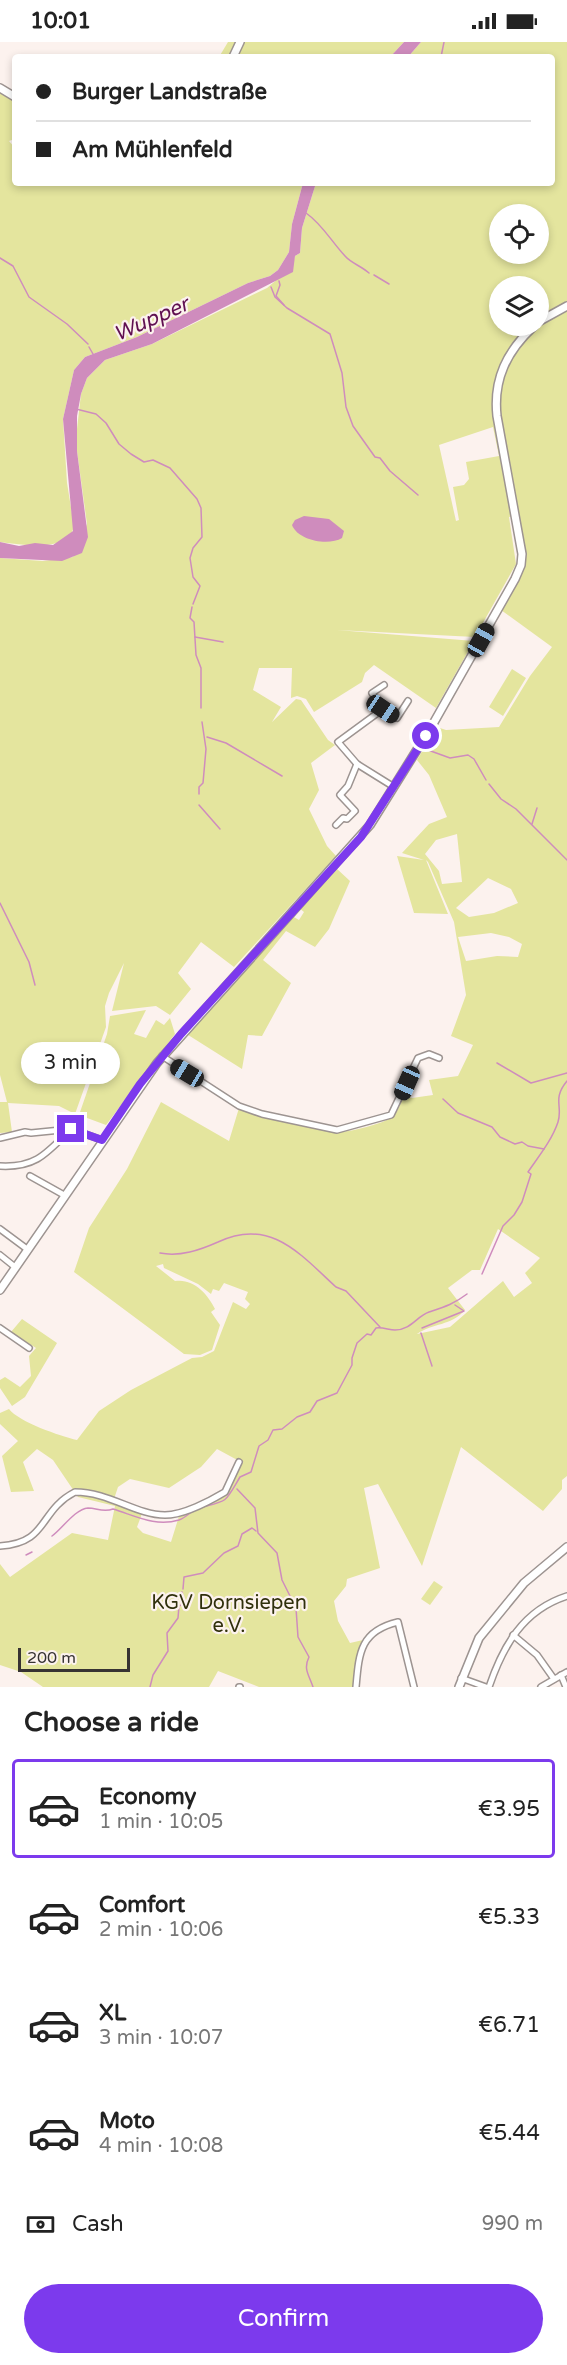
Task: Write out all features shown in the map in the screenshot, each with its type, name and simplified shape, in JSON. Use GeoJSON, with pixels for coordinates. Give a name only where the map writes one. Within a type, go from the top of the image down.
{"type":"FeatureCollection","features":[{"type":"Feature","properties":{"kind":"main road"},"geometry":{"type":"LineString","coordinates":[[549,316],[567,306]]}},
{"type":"Feature","properties":{"kind":"main road"},"geometry":{"type":"LineString","coordinates":[[0,1290],[162,1056],[361,837],[458,681],[520,568],[521,551],[497,410],[497,390],[501,370],[512,349],[524,336]]}},
{"type":"Feature","properties":{"kind":"main road"},"geometry":{"type":"LineString","coordinates":[[459,1687],[479,1638],[525,1581],[567,1547]]}},
{"type":"Feature","properties":{"kind":"street"},"geometry":{"type":"LineString","coordinates":[[384,685],[372,693],[383,709],[397,718],[408,701]]}},
{"type":"Feature","properties":{"kind":"street"},"geometry":{"type":"LineString","coordinates":[[383,709],[338,741],[357,764],[394,787]]}},
{"type":"Feature","properties":{"kind":"street"},"geometry":{"type":"LineString","coordinates":[[336,825],[343,818],[347,819],[355,810],[340,795],[357,764]]}},
{"type":"Feature","properties":{"kind":"street"},"geometry":{"type":"LineString","coordinates":[[162,1056],[239,1106],[262,1114],[337,1130],[382,1119],[396,1109],[418,1058],[429,1054],[439,1058]]}},
{"type":"Feature","properties":{"kind":"street"},"geometry":{"type":"LineString","coordinates":[[0,1138],[25,1132],[32,1134],[71,1129],[102,1140]]}},
{"type":"Feature","properties":{"kind":"street"},"geometry":{"type":"LineString","coordinates":[[0,1166],[21,1166],[37,1161],[71,1129]]}},
{"type":"Feature","properties":{"kind":"street"},"geometry":{"type":"LineString","coordinates":[[30,1187],[32,1178],[64,1195]]}},
{"type":"Feature","properties":{"kind":"street"},"geometry":{"type":"LineString","coordinates":[[0,1229],[27,1249]]}},
{"type":"Feature","properties":{"kind":"street"},"geometry":{"type":"LineString","coordinates":[[0,1255],[15,1267]]}},
{"type":"Feature","properties":{"kind":"street"},"geometry":{"type":"LineString","coordinates":[[0,1328],[29,1348]]}},
{"type":"Feature","properties":{"kind":"street"},"geometry":{"type":"LineString","coordinates":[[0,1546],[33,1538],[47,1515],[75,1492],[107,1496],[158,1514],[175,1513],[225,1492],[239,1462]]}},
{"type":"Feature","properties":{"kind":"street"},"geometry":{"type":"LineString","coordinates":[[461,1678],[487,1687],[513,1635],[535,1611],[567,1596]]}},
{"type":"Feature","properties":{"kind":"street"},"geometry":{"type":"LineString","coordinates":[[356,1687],[366,1638],[381,1627],[398,1622],[414,1687]]}},
{"type":"Feature","properties":{"kind":"street"},"geometry":{"type":"LineString","coordinates":[[513,1635],[534,1652],[554,1679]]}},
{"type":"Feature","properties":{"kind":"street"},"geometry":{"type":"LineString","coordinates":[[541,1687],[564,1673],[566,1687]]}},
{"type":"Feature","properties":{"kind":"green space"},"geometry":{"type":"Polygon","coordinates":[[[228,42],[404,42],[393,54],[221,54],[228,42]]]}},
{"type":"Feature","properties":{"kind":"green space","name":"KGV Dornsiepen e.V."},"geometry":{"type":"Polygon","coordinates":[[[421,42],[567,42],[567,1476],[562,1480],[562,1489],[543,1511],[461,1447],[422,1566],[378,1484],[364,1488],[380,1568],[347,1579],[346,1586],[334,1601],[338,1621],[350,1643],[363,1640],[355,1687],[259,1687],[218,1671],[209,1687],[43,1687],[21,1672],[0,1665],[0,1564],[10,1577],[72,1533],[108,1540],[115,1506],[78,1497],[53,1460],[37,1449],[23,1462],[34,1491],[11,1492],[2,1456],[18,1441],[0,1424],[0,1413],[9,1409],[21,1419],[77,1440],[99,1411],[131,1390],[192,1358],[202,1357],[214,1351],[233,1302],[246,1309],[250,1304],[245,1299],[248,1292],[224,1283],[219,1291],[213,1289],[211,1294],[198,1284],[164,1268],[163,1264],[156,1266],[175,1281],[188,1282],[199,1288],[215,1309],[211,1312],[220,1325],[212,1350],[200,1355],[184,1354],[74,1272],[89,1228],[127,1169],[161,1102],[229,1141],[239,1108],[343,1132],[389,1119],[397,1111],[403,1095],[412,1098],[433,1095],[429,1080],[458,1076],[473,1045],[451,1036],[466,995],[454,922],[426,860],[448,914],[414,913],[397,856],[424,860],[402,853],[429,824],[447,817],[429,775],[417,760],[437,727],[446,730],[499,727],[530,676],[552,647],[501,610],[521,571],[517,515],[509,517],[516,564],[475,637],[337,630],[474,641],[436,708],[374,665],[365,673],[362,682],[314,712],[306,699],[297,696],[291,698],[292,668],[259,668],[253,690],[281,707],[272,722],[296,699],[301,700],[328,740],[335,745],[311,763],[319,790],[309,809],[327,846],[336,856],[234,967],[201,942],[178,973],[191,989],[170,1015],[156,1006],[112,1011],[124,963],[109,993],[105,1006],[106,1027],[75,1114],[59,1106],[8,1103],[12,1132],[0,1133],[0,1102],[7,1102],[0,1075],[0,558],[43,561],[73,557],[87,524],[77,451],[77,429],[81,394],[87,378],[105,360],[152,344],[267,288],[292,267],[295,256],[300,253],[302,228],[315,186],[555,186],[555,54],[411,54],[421,42]],[[493,427],[439,445],[456,521],[459,520],[453,487],[464,485],[469,479],[466,462],[499,456],[493,427]],[[457,834],[436,840],[425,854],[439,871],[442,884],[462,882],[457,834]],[[488,878],[456,908],[469,917],[494,913],[518,903],[511,889],[488,878]],[[491,933],[458,937],[466,961],[497,956],[518,957],[522,944],[509,937],[491,933]],[[498,1229],[480,1270],[472,1270],[448,1288],[465,1310],[448,1322],[417,1334],[450,1327],[503,1281],[514,1297],[532,1283],[525,1273],[540,1258],[498,1229]],[[217,1449],[201,1467],[169,1488],[130,1479],[118,1487],[114,1499],[143,1511],[137,1527],[143,1533],[171,1542],[180,1513],[227,1492],[241,1462],[217,1449]]]}},
{"type":"Feature","properties":{"kind":"green space"},"geometry":{"type":"Polygon","coordinates":[[[0,92],[12,99],[12,140],[9,141],[12,144],[12,186],[302,186],[292,224],[289,252],[278,270],[270,276],[248,283],[137,337],[85,357],[74,370],[63,419],[67,483],[74,526],[70,535],[63,541],[53,544],[30,545],[0,542],[0,92]]]}},
{"type":"Feature","properties":{"kind":"green space"},"geometry":{"type":"Polygon","coordinates":[[[512,669],[526,678],[503,716],[489,707],[512,669]]]}},
{"type":"Feature","properties":{"kind":"green space"},"geometry":{"type":"Polygon","coordinates":[[[336,868],[350,881],[329,929],[315,947],[286,931],[263,960],[291,983],[262,1036],[248,1035],[242,1069],[185,1033],[292,916],[299,920],[304,912],[299,908],[336,868]]]}},
{"type":"Feature","properties":{"kind":"green space"},"geometry":{"type":"Polygon","coordinates":[[[146,1010],[134,1034],[146,1038],[156,1020],[164,1025],[170,1018],[175,1034],[106,1125],[79,1115],[107,1034],[110,1016],[146,1010]]]}},
{"type":"Feature","properties":{"kind":"green space"},"geometry":{"type":"Polygon","coordinates":[[[22,1319],[57,1343],[25,1397],[12,1406],[0,1388],[0,1380],[5,1377],[20,1387],[31,1376],[29,1356],[36,1348],[11,1332],[22,1319]]]}},
{"type":"Feature","properties":{"kind":"green space"},"geometry":{"type":"Polygon","coordinates":[[[434,1581],[443,1587],[430,1605],[421,1599],[434,1581]]]}},
{"type":"Feature","properties":{"kind":"shaded area"},"geometry":{"type":"Polygon","coordinates":[[[404,42],[421,42],[411,54],[393,54],[404,42]]]}},
{"type":"Feature","properties":{"kind":"shaded area"},"geometry":{"type":"Polygon","coordinates":[[[302,186],[315,186],[302,228],[300,253],[295,256],[293,272],[152,344],[105,360],[87,378],[77,416],[77,451],[88,537],[82,553],[62,561],[0,558],[0,542],[19,546],[35,543],[53,545],[73,531],[63,419],[74,370],[85,357],[137,337],[248,283],[270,276],[278,270],[289,252],[292,224],[302,186]]]}},
{"type":"Feature","properties":{"kind":"shaded area"},"geometry":{"type":"Polygon","coordinates":[[[304,516],[329,519],[344,531],[342,538],[322,542],[301,535],[292,525],[295,520],[304,516]]]}},
{"type":"Feature","properties":{"kind":"waterway"},"geometry":{"type":"LineString","coordinates":[[442,54],[444,42]]}},
{"type":"Feature","properties":{"kind":"waterway"},"geometry":{"type":"LineString","coordinates":[[306,213],[322,227],[347,258],[369,273]]}},
{"type":"Feature","properties":{"kind":"waterway"},"geometry":{"type":"LineString","coordinates":[[0,258],[13,266],[29,297],[67,324],[88,344]]}},
{"type":"Feature","properties":{"kind":"waterway"},"geometry":{"type":"LineString","coordinates":[[374,275],[389,284]]}},
{"type":"Feature","properties":{"kind":"waterway"},"geometry":{"type":"LineString","coordinates":[[279,281],[276,296],[284,305]]}},
{"type":"Feature","properties":{"kind":"waterway"},"geometry":{"type":"LineString","coordinates":[[271,287],[275,297],[287,308],[330,334],[342,373],[346,407],[353,426],[375,457],[380,458],[390,471],[418,495]]}},
{"type":"Feature","properties":{"kind":"waterway"},"geometry":{"type":"LineString","coordinates":[[89,347],[93,354]]}},
{"type":"Feature","properties":{"kind":"waterway"},"geometry":{"type":"LineString","coordinates":[[76,409],[96,414],[106,423],[119,444],[131,454],[144,462],[153,460],[170,468],[197,499],[201,508],[202,537],[193,548],[190,558],[193,577],[200,586],[193,604]]}},
{"type":"Feature","properties":{"kind":"waterway"},"geometry":{"type":"LineString","coordinates":[[192,607],[190,618],[194,622],[196,655],[201,668],[201,708]]}},
{"type":"Feature","properties":{"kind":"waterway"},"geometry":{"type":"LineString","coordinates":[[195,637],[223,642]]}},
{"type":"Feature","properties":{"kind":"waterway"},"geometry":{"type":"LineString","coordinates":[[199,794],[199,787],[203,783],[206,749],[202,722]]}},
{"type":"Feature","properties":{"kind":"waterway"},"geometry":{"type":"LineString","coordinates":[[207,737],[226,743],[282,776]]}},
{"type":"Feature","properties":{"kind":"waterway"},"geometry":{"type":"LineString","coordinates":[[428,750],[450,758],[468,755],[474,759],[486,780]]}},
{"type":"Feature","properties":{"kind":"waterway"},"geometry":{"type":"LineString","coordinates":[[489,784],[501,799],[516,809],[567,860]]}},
{"type":"Feature","properties":{"kind":"waterway"},"geometry":{"type":"LineString","coordinates":[[199,805],[220,829]]}},
{"type":"Feature","properties":{"kind":"waterway"},"geometry":{"type":"LineString","coordinates":[[532,824],[537,808]]}},
{"type":"Feature","properties":{"kind":"waterway"},"geometry":{"type":"LineString","coordinates":[[0,903],[29,962],[35,985]]}},
{"type":"Feature","properties":{"kind":"waterway"},"geometry":{"type":"LineString","coordinates":[[497,1063],[531,1083],[567,1073]]}},
{"type":"Feature","properties":{"kind":"waterway"},"geometry":{"type":"LineString","coordinates":[[482,1274],[503,1226],[522,1202],[531,1174],[528,1172],[555,1129],[559,1116],[560,1093],[567,1081]]}},
{"type":"Feature","properties":{"kind":"waterway"},"geometry":{"type":"LineString","coordinates":[[443,1099],[458,1113],[492,1127],[500,1137],[515,1144],[522,1142],[528,1146],[544,1149]]}},
{"type":"Feature","properties":{"kind":"waterway"},"geometry":{"type":"LineString","coordinates":[[160,1253],[190,1252],[237,1235],[253,1234],[269,1237],[297,1252],[336,1287],[346,1291],[380,1327]]}},
{"type":"Feature","properties":{"kind":"waterway"},"geometry":{"type":"LineString","coordinates":[[52,1536],[83,1509],[113,1509],[146,1520],[170,1522],[182,1519],[196,1509],[225,1500],[240,1477],[251,1472],[259,1446],[268,1440],[273,1430],[282,1429],[297,1417],[310,1412],[317,1401],[337,1393],[352,1365],[357,1343],[367,1334],[371,1335],[376,1328],[395,1330],[405,1328],[425,1314],[453,1303],[467,1294]]}},
{"type":"Feature","properties":{"kind":"waterway"},"geometry":{"type":"LineString","coordinates":[[422,1328],[464,1311],[455,1305]]}},
{"type":"Feature","properties":{"kind":"waterway"},"geometry":{"type":"LineString","coordinates":[[421,1333],[432,1366]]}},
{"type":"Feature","properties":{"kind":"waterway"},"geometry":{"type":"LineString","coordinates":[[237,1489],[255,1508],[258,1533],[277,1553],[282,1580],[296,1608],[298,1637],[309,1657],[307,1669],[313,1687]]}},
{"type":"Feature","properties":{"kind":"waterway"},"geometry":{"type":"LineString","coordinates":[[183,1589],[184,1577],[203,1573],[224,1553],[238,1546],[242,1534],[252,1528],[256,1531]]}},
{"type":"Feature","properties":{"kind":"waterway"},"geometry":{"type":"LineString","coordinates":[[26,1555],[32,1552]]}},
{"type":"Feature","properties":{"kind":"waterway"},"geometry":{"type":"LineString","coordinates":[[150,1687],[153,1675],[168,1651],[167,1633],[178,1618],[179,1606],[185,1603],[182,1592]]}},
{"type":"Feature","properties":{"kind":"route"},"geometry":{"type":"LineString","coordinates":[[71,1129],[99,1137],[102,1140],[140,1084],[181,1034],[361,837],[426,736]]}},
{"type":"Feature","properties":{"kind":"water label","name":"Wupper"},"geometry":{"type":"Point","coordinates":[151,319]}}]}
